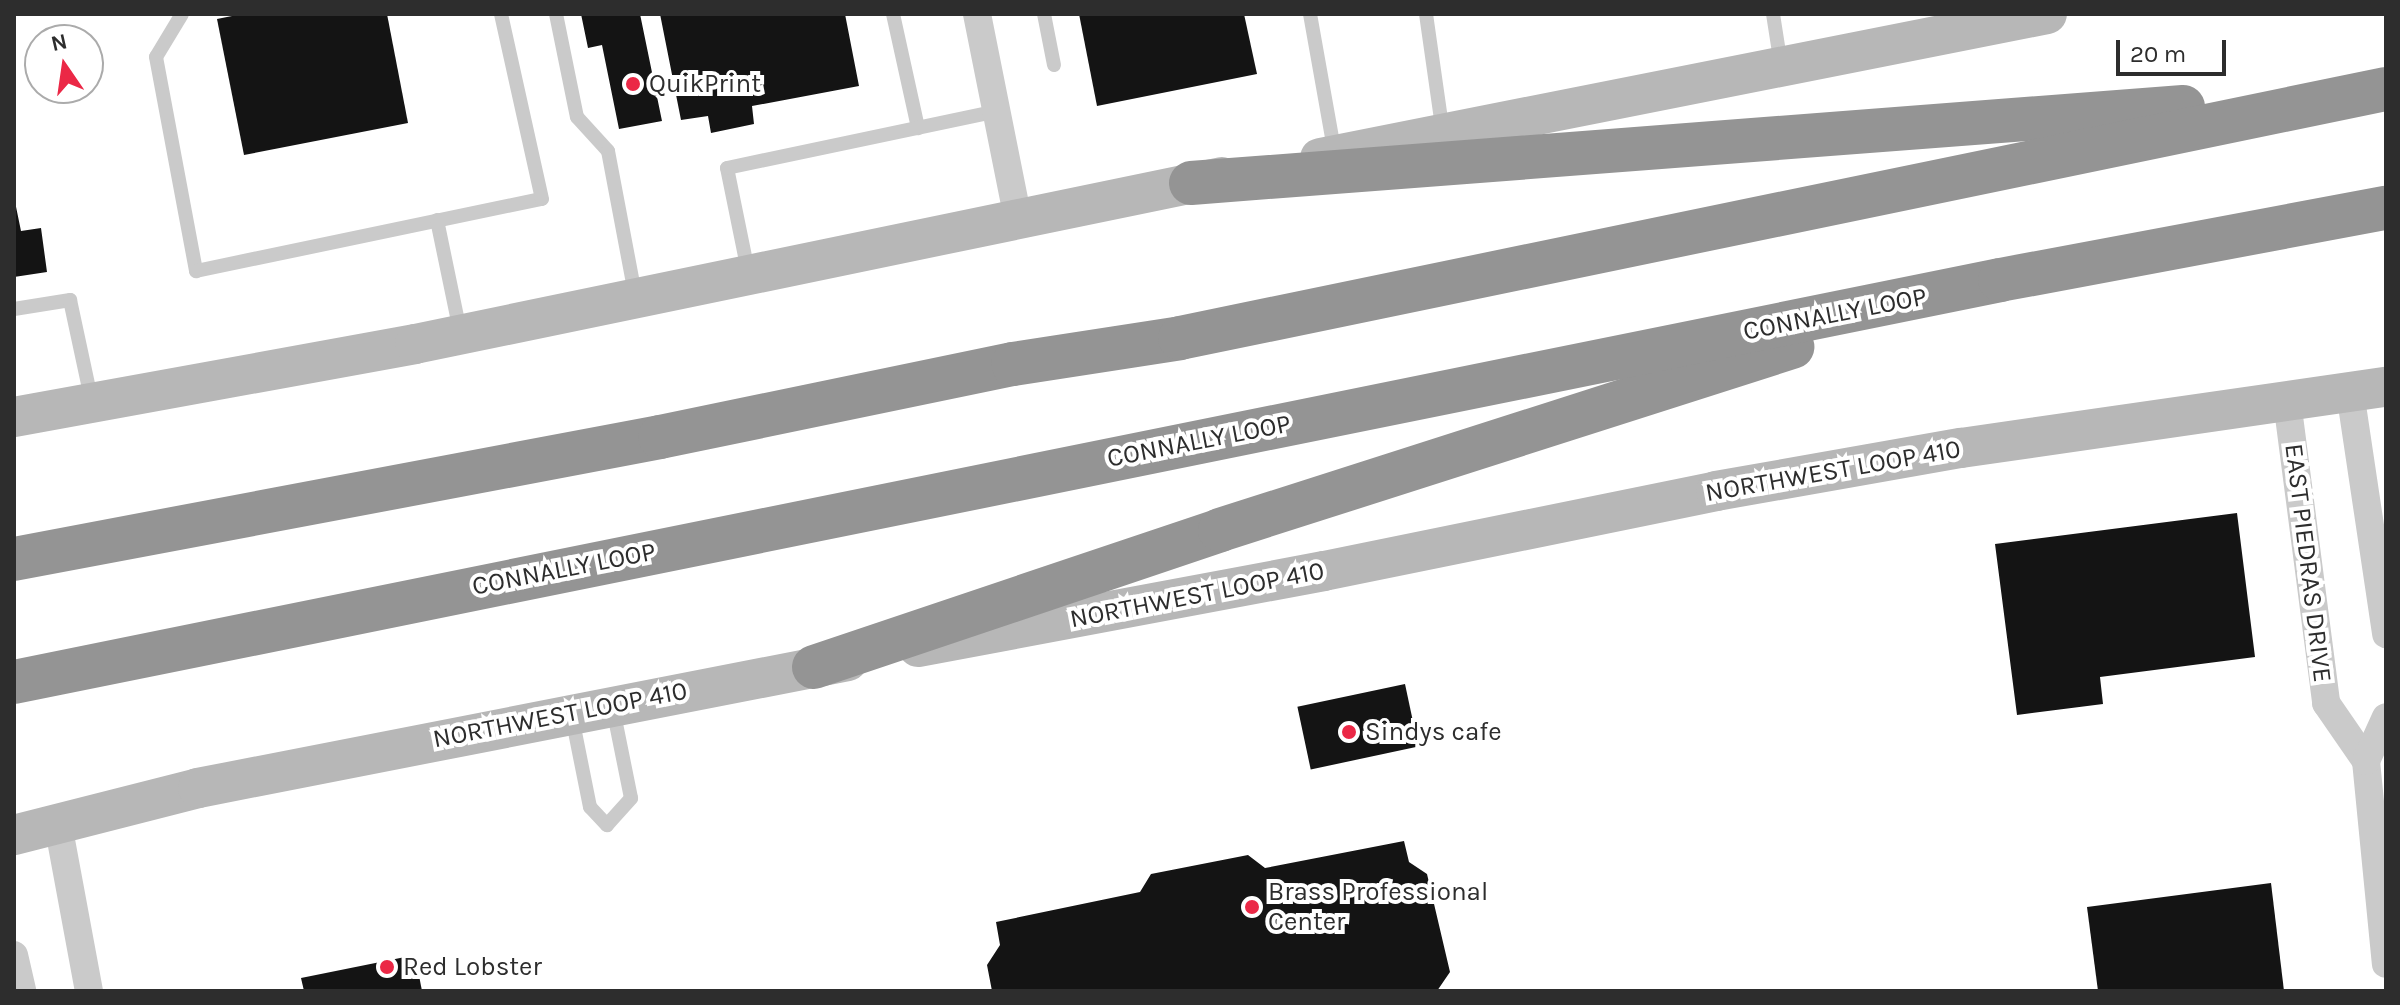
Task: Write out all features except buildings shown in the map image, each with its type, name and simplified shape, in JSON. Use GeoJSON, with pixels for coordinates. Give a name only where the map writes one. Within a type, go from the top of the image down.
{"type":"FeatureCollection","features":[{"type":"Feature","properties":{"kind":"highway"},"geometry":{"type":"LineString","coordinates":[[1191,183],[2376,91]]}},
{"type":"Feature","properties":{"kind":"highway"},"geometry":{"type":"LineString","coordinates":[[30,556],[645,440],[1013,364],[1180,338],[2376,91]]}},
{"type":"Feature","properties":{"kind":"highway","name":"CONNALLY LOOP"},"geometry":{"type":"LineString","coordinates":[[14,682],[2000,280],[2386,208]]}},
{"type":"Feature","properties":{"kind":"highway"},"geometry":{"type":"LineString","coordinates":[[814,667],[1220,530],[2000,280]]}},
{"type":"Feature","properties":{"kind":"main road"},"geometry":{"type":"LineString","coordinates":[[14,417],[461,335],[1191,183],[1781,67],[1908,35],[2047,14]]}},
{"type":"Feature","properties":{"kind":"main road","name":"NORTHWEST LOOP 410"},"geometry":{"type":"LineString","coordinates":[[14,835],[198,788],[571,712],[1324,571],[1716,491],[1961,448],[2368,390]]}},
{"type":"Feature","properties":{"kind":"street"},"geometry":{"type":"LineString","coordinates":[[977,14],[1018,219]]}},
{"type":"Feature","properties":{"kind":"street"},"geometry":{"type":"LineString","coordinates":[[2368,390],[2386,634]]}},
{"type":"Feature","properties":{"kind":"street","name":"EAST PIEDRAS DRIVE"},"geometry":{"type":"LineString","coordinates":[[2287,401],[2326,703],[2366,761],[2386,964]]}},
{"type":"Feature","properties":{"kind":"street"},"geometry":{"type":"LineString","coordinates":[[2366,761],[2386,717]]}},
{"type":"Feature","properties":{"kind":"street"},"geometry":{"type":"LineString","coordinates":[[58,824],[89,991]]}},
{"type":"Feature","properties":{"kind":"street"},"geometry":{"type":"LineString","coordinates":[[14,955],[22,991]]}},
{"type":"Feature","properties":{"kind":"lane"},"geometry":{"type":"LineString","coordinates":[[182,14],[156,57],[196,271],[542,199],[501,14]]}},
{"type":"Feature","properties":{"kind":"lane"},"geometry":{"type":"LineString","coordinates":[[556,14],[577,117],[608,151],[636,299]]}},
{"type":"Feature","properties":{"kind":"lane"},"geometry":{"type":"LineString","coordinates":[[893,14],[918,128]]}},
{"type":"Feature","properties":{"kind":"lane"},"geometry":{"type":"LineString","coordinates":[[1044,14],[1054,65]]}},
{"type":"Feature","properties":{"kind":"lane"},"geometry":{"type":"LineString","coordinates":[[1310,14],[1335,155]]}},
{"type":"Feature","properties":{"kind":"lane"},"geometry":{"type":"LineString","coordinates":[[1426,14],[1443,133]]}},
{"type":"Feature","properties":{"kind":"lane"},"geometry":{"type":"LineString","coordinates":[[1773,14],[1781,67]]}},
{"type":"Feature","properties":{"kind":"lane"},"geometry":{"type":"LineString","coordinates":[[749,275],[727,168],[997,111]]}},
{"type":"Feature","properties":{"kind":"lane"},"geometry":{"type":"LineString","coordinates":[[437,220],[461,335]]}},
{"type":"Feature","properties":{"kind":"lane"},"geometry":{"type":"LineString","coordinates":[[14,309],[70,300],[92,403]]}},
{"type":"Feature","properties":{"kind":"lane"},"geometry":{"type":"LineString","coordinates":[[571,712],[590,807],[607,825],[631,798],[612,704]]}},
{"type":"Feature","properties":{"kind":"place","name":"QuikPrint"},"geometry":{"type":"Point","coordinates":[633,84]}},
{"type":"Feature","properties":{"kind":"place","name":"Sindys cafe"},"geometry":{"type":"Point","coordinates":[1349,732]}},
{"type":"Feature","properties":{"kind":"place","name":"Brass Professional Center"},"geometry":{"type":"Point","coordinates":[1252,907]}},
{"type":"Feature","properties":{"kind":"place","name":"Red Lobster"},"geometry":{"type":"Point","coordinates":[387,967]}}]}
